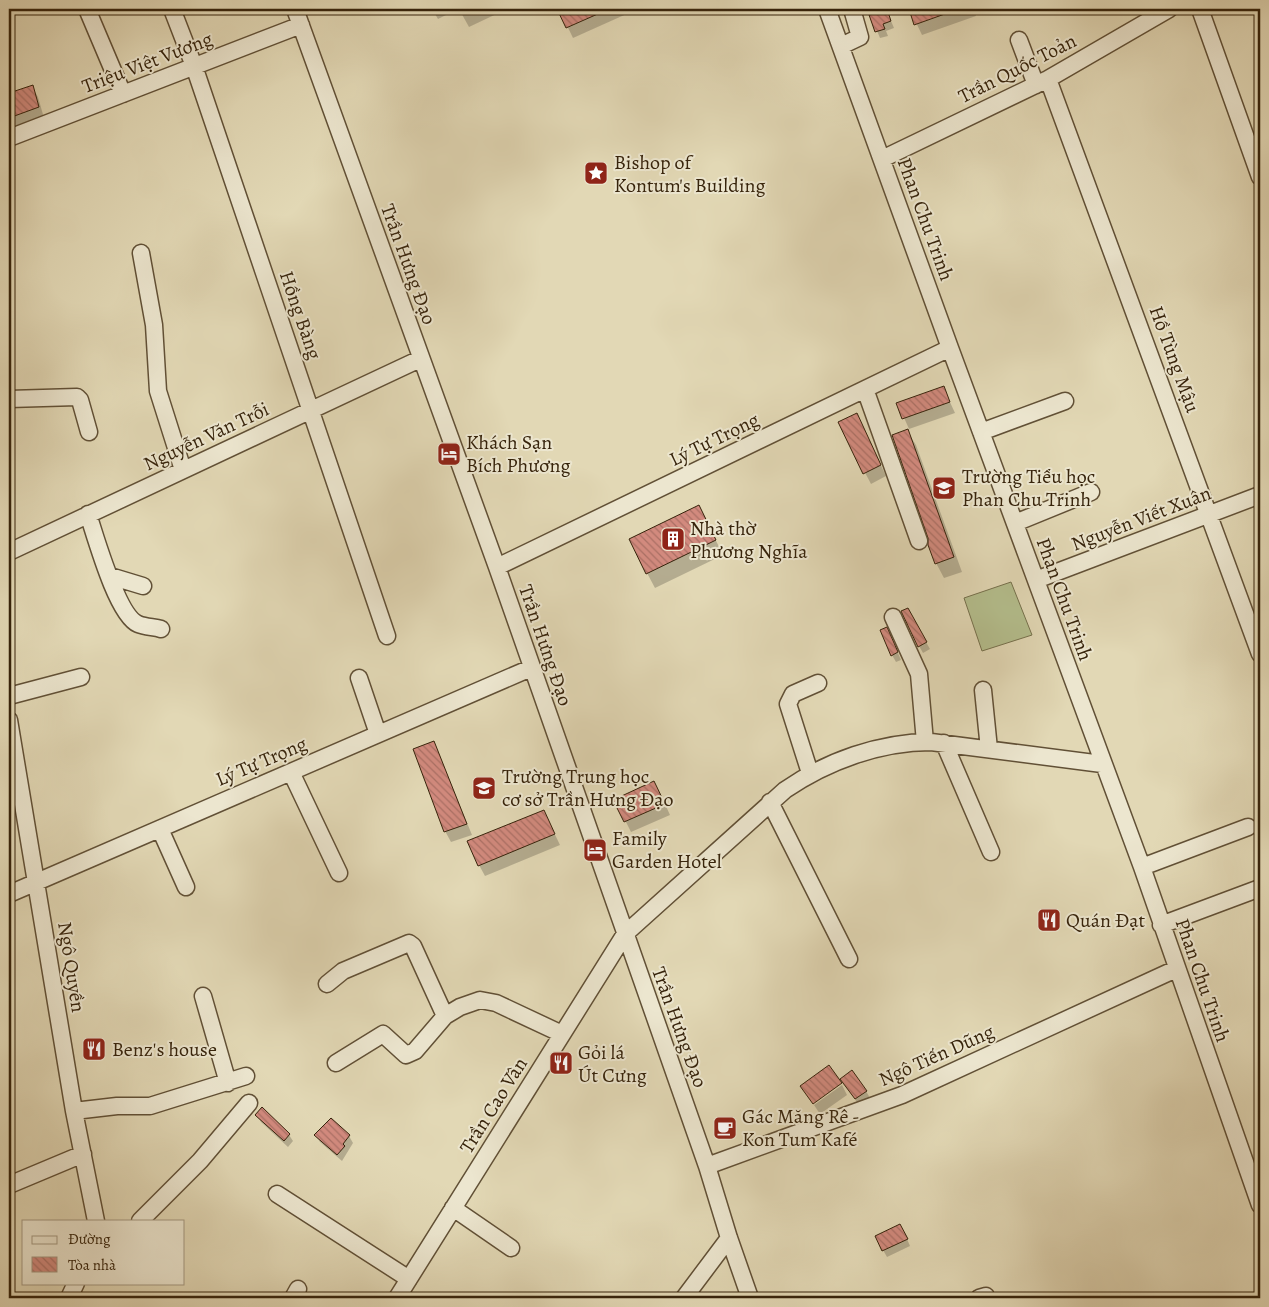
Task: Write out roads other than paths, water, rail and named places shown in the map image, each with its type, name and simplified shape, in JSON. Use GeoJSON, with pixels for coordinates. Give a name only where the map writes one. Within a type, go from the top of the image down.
{"type":"FeatureCollection","features":[{"type":"Feature","properties":{"kind":"street"},"geometry":{"type":"LineString","coordinates":[[87,9],[123,94]]}},
{"type":"Feature","properties":{"kind":"street","name":"Hồng Bàng"},"geometry":{"type":"LineString","coordinates":[[172,9],[194,66],[387,636]]}},
{"type":"Feature","properties":{"kind":"street","name":"Trần Hưng Đạo"},"geometry":{"type":"LineString","coordinates":[[295,9],[420,359],[497,567],[624,934],[707,1166],[750,1298]]}},
{"type":"Feature","properties":{"kind":"street"},"geometry":{"type":"LineString","coordinates":[[841,46],[860,37],[852,9]]}},
{"type":"Feature","properties":{"kind":"street","name":"Trần Quốc Toản"},"geometry":{"type":"LineString","coordinates":[[882,159],[1042,82],[1169,9]]}},
{"type":"Feature","properties":{"kind":"street"},"geometry":{"type":"LineString","coordinates":[[1200,9],[1260,177]]}},
{"type":"Feature","properties":{"kind":"street","name":"Phan Chu Trinh"},"geometry":{"type":"LineString","coordinates":[[832,10],[841,46],[1102,764],[1142,867],[1260,1205]]}},
{"type":"Feature","properties":{"kind":"street","name":"Triệu Việt Vương"},"geometry":{"type":"LineString","coordinates":[[9,138],[301,25]]}},
{"type":"Feature","properties":{"kind":"street","name":"Hồ Tùng Mậu"},"geometry":{"type":"LineString","coordinates":[[1019,40],[1042,82],[1210,514],[1260,654]]}},
{"type":"Feature","properties":{"kind":"street"},"geometry":{"type":"LineString","coordinates":[[141,253],[154,325],[158,391],[183,470]]}},
{"type":"Feature","properties":{"kind":"street","name":"Lý Tự Trọng"},"geometry":{"type":"LineString","coordinates":[[497,567],[950,348]]}},
{"type":"Feature","properties":{"kind":"street","name":"Nguyễn Văn Trỗi"},"geometry":{"type":"LineString","coordinates":[[9,552],[420,359]]}},
{"type":"Feature","properties":{"kind":"street"},"geometry":{"type":"LineString","coordinates":[[866,389],[919,541]]}},
{"type":"Feature","properties":{"kind":"street"},"geometry":{"type":"LineString","coordinates":[[9,399],[76,397],[80,400],[89,432]]}},
{"type":"Feature","properties":{"kind":"street"},"geometry":{"type":"LineString","coordinates":[[981,432],[1065,401]]}},
{"type":"Feature","properties":{"kind":"street"},"geometry":{"type":"LineString","coordinates":[[1014,523],[1092,492]]}},
{"type":"Feature","properties":{"kind":"street","name":"Nguyễn Viết Xuân"},"geometry":{"type":"LineString","coordinates":[[1036,580],[1260,495]]}},
{"type":"Feature","properties":{"kind":"street"},"geometry":{"type":"LineString","coordinates":[[88,514],[125,612],[137,624],[161,629]]}},
{"type":"Feature","properties":{"kind":"street"},"geometry":{"type":"LineString","coordinates":[[110,576],[143,586]]}},
{"type":"Feature","properties":{"kind":"street"},"geometry":{"type":"LineString","coordinates":[[892,617],[918,674],[925,742]]}},
{"type":"Feature","properties":{"kind":"street","name":"Lý Tự Trọng"},"geometry":{"type":"LineString","coordinates":[[9,894],[531,668]]}},
{"type":"Feature","properties":{"kind":"street"},"geometry":{"type":"LineString","coordinates":[[9,696],[81,677]]}},
{"type":"Feature","properties":{"kind":"street"},"geometry":{"type":"LineString","coordinates":[[359,678],[378,734]]}},
{"type":"Feature","properties":{"kind":"street"},"geometry":{"type":"LineString","coordinates":[[810,773],[788,704],[793,694],[818,683]]}},
{"type":"Feature","properties":{"kind":"street"},"geometry":{"type":"LineString","coordinates":[[983,690],[989,749]]}},
{"type":"Feature","properties":{"kind":"street","name":"Ngô Quyền"},"geometry":{"type":"LineString","coordinates":[[9,720],[74,1111],[96,1220]]}},
{"type":"Feature","properties":{"kind":"street","name":"Trần Cao Vân"},"geometry":{"type":"LineString","coordinates":[[396,1298],[624,934],[770,802],[810,773],[889,746],[925,742],[1102,764]]}},
{"type":"Feature","properties":{"kind":"street"},"geometry":{"type":"LineString","coordinates":[[944,744],[990,852]]}},
{"type":"Feature","properties":{"kind":"street"},"geometry":{"type":"LineString","coordinates":[[291,772],[339,873]]}},
{"type":"Feature","properties":{"kind":"street"},"geometry":{"type":"LineString","coordinates":[[770,802],[849,959]]}},
{"type":"Feature","properties":{"kind":"street"},"geometry":{"type":"LineString","coordinates":[[1142,867],[1248,827]]}},
{"type":"Feature","properties":{"kind":"street"},"geometry":{"type":"LineString","coordinates":[[160,828],[186,887]]}},
{"type":"Feature","properties":{"kind":"street"},"geometry":{"type":"LineString","coordinates":[[1161,925],[1260,888]]}},
{"type":"Feature","properties":{"kind":"street"},"geometry":{"type":"LineString","coordinates":[[327,984],[343,971],[409,943],[413,946],[445,1016]]}},
{"type":"Feature","properties":{"kind":"street","name":"Ngô Tiến Dũng"},"geometry":{"type":"LineString","coordinates":[[707,1166],[902,1095],[1176,968]]}},
{"type":"Feature","properties":{"kind":"street"},"geometry":{"type":"LineString","coordinates":[[203,996],[228,1083]]}},
{"type":"Feature","properties":{"kind":"street"},"geometry":{"type":"LineString","coordinates":[[336,1063],[383,1034],[406,1055],[409,1054],[415,1051],[445,1016],[460,1007],[480,1000],[488,1000],[562,1034]]}},
{"type":"Feature","properties":{"kind":"street"},"geometry":{"type":"LineString","coordinates":[[74,1111],[117,1106],[150,1106],[246,1076]]}},
{"type":"Feature","properties":{"kind":"street"},"geometry":{"type":"LineString","coordinates":[[141,1220],[200,1161],[249,1102]]}},
{"type":"Feature","properties":{"kind":"street"},"geometry":{"type":"LineString","coordinates":[[9,1185],[83,1154]]}},
{"type":"Feature","properties":{"kind":"street"},"geometry":{"type":"LineString","coordinates":[[277,1194],[408,1279]]}},
{"type":"Feature","properties":{"kind":"street"},"geometry":{"type":"LineString","coordinates":[[453,1208],[512,1248]]}},
{"type":"Feature","properties":{"kind":"street"},"geometry":{"type":"LineString","coordinates":[[684,1298],[729,1238]]}},
{"type":"Feature","properties":{"kind":"street"},"geometry":{"type":"LineString","coordinates":[[70,1298],[76,1284]]}},
{"type":"Feature","properties":{"kind":"place","name":"Bishop of Kontum's Building"},"geometry":{"type":"Point","coordinates":[596,173]}},
{"type":"Feature","properties":{"kind":"place","name":"Khách Sạn Bích Phương"},"geometry":{"type":"Point","coordinates":[449,454]}},
{"type":"Feature","properties":{"kind":"place","name":"Trường Tiểu học Phan Chu Trinh"},"geometry":{"type":"Point","coordinates":[944,488]}},
{"type":"Feature","properties":{"kind":"place","name":"Nhà thờ Phương Nghĩa"},"geometry":{"type":"Point","coordinates":[673,539]}},
{"type":"Feature","properties":{"kind":"place","name":"Trường Trung học cơ sở Trần Hưng Đạo"},"geometry":{"type":"Point","coordinates":[484,788]}},
{"type":"Feature","properties":{"kind":"place","name":"Family Garden Hotel"},"geometry":{"type":"Point","coordinates":[595,850]}},
{"type":"Feature","properties":{"kind":"place","name":"Quán Đạt"},"geometry":{"type":"Point","coordinates":[1049,920]}},
{"type":"Feature","properties":{"kind":"place","name":"Benz's house"},"geometry":{"type":"Point","coordinates":[94,1049]}},
{"type":"Feature","properties":{"kind":"place","name":"Gỏi lá Út Cưng"},"geometry":{"type":"Point","coordinates":[561,1063]}},
{"type":"Feature","properties":{"kind":"place","name":"Gác Măng Rê - Kon Tum Kafé"},"geometry":{"type":"Point","coordinates":[725,1128]}}]}
